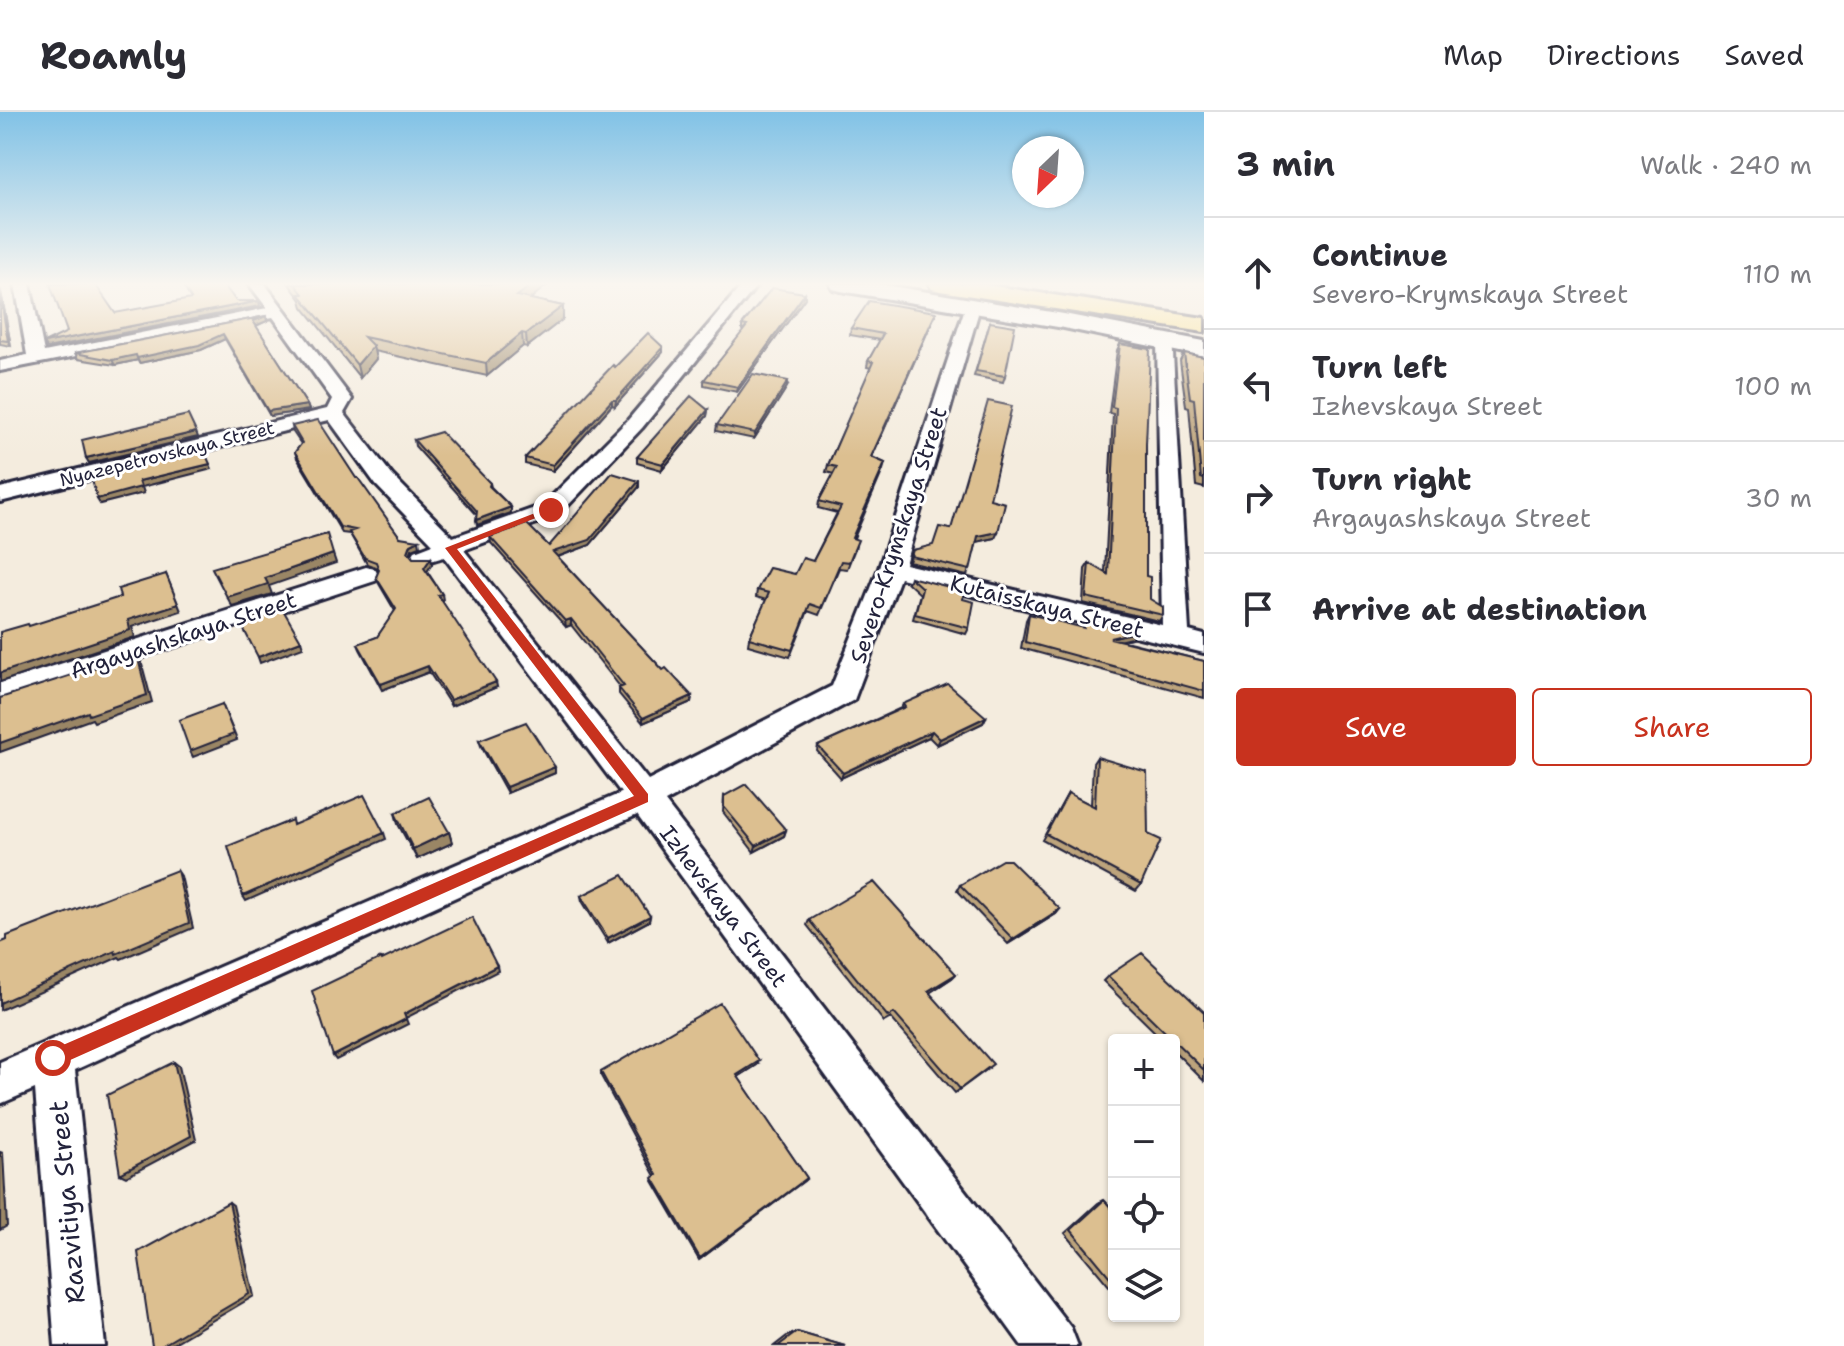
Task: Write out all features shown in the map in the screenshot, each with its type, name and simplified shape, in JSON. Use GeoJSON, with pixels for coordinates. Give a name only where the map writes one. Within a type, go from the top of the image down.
{"type":"FeatureCollection","features":[{"type":"Feature","properties":{"kind":"main road"},"geometry":{"type":"LineString","coordinates":[[1169,342],[1204,349]]}},
{"type":"Feature","properties":{"kind":"street"},"geometry":{"type":"LineString","coordinates":[[33,342],[36,358]]}},
{"type":"Feature","properties":{"kind":"street"},"geometry":{"type":"LineString","coordinates":[[0,366],[120,342]]}},
{"type":"Feature","properties":{"kind":"street","name":"Izhevskaya Street"},"geometry":{"type":"LineString","coordinates":[[300,342],[342,399],[334,413],[437,552],[643,798],[1053,1346]]}},
{"type":"Feature","properties":{"kind":"street"},"geometry":{"type":"LineString","coordinates":[[437,552],[551,510],[635,424],[703,342]]}},
{"type":"Feature","properties":{"kind":"street","name":"Severo-Krymskaya Street"},"geometry":{"type":"LineString","coordinates":[[0,1083],[643,798],[844,693],[891,568],[961,342]]}},
{"type":"Feature","properties":{"kind":"street"},"geometry":{"type":"LineString","coordinates":[[1166,342],[1176,637]]}},
{"type":"Feature","properties":{"kind":"street","name":"Nyazepetrovskaya Street"},"geometry":{"type":"LineString","coordinates":[[0,495],[334,413]]}},
{"type":"Feature","properties":{"kind":"street","name":"Kutaisskaya Street"},"geometry":{"type":"LineString","coordinates":[[891,568],[1204,644]]}},
{"type":"Feature","properties":{"kind":"street","name":"Argayashskaya Street"},"geometry":{"type":"LineString","coordinates":[[0,694],[366,575]]}},
{"type":"Feature","properties":{"kind":"street","name":"Razvitiya Street"},"geometry":{"type":"LineString","coordinates":[[53,1058],[80,1346]]}},
{"type":"Feature","properties":{"kind":"building"},"geometry":{"type":"Polygon","coordinates":[[[134,342],[206,342],[137,358],[136,355],[112,360],[75,353],[134,342]]]}},
{"type":"Feature","properties":{"kind":"building"},"geometry":{"type":"Polygon","coordinates":[[[227,342],[266,342],[307,405],[268,411],[227,342]]]}},
{"type":"Feature","properties":{"kind":"building"},"geometry":{"type":"Polygon","coordinates":[[[338,342],[369,342],[373,346],[357,365],[338,342]]]}},
{"type":"Feature","properties":{"kind":"building"},"geometry":{"type":"Polygon","coordinates":[[[386,342],[512,342],[486,363],[386,342]]]}},
{"type":"Feature","properties":{"kind":"building"},"geometry":{"type":"Polygon","coordinates":[[[640,342],[657,342],[663,347],[553,465],[525,458],[613,365],[615,367],[640,342]]]}},
{"type":"Feature","properties":{"kind":"building"},"geometry":{"type":"Polygon","coordinates":[[[735,342],[770,342],[738,387],[704,380],[735,342]]]}},
{"type":"Feature","properties":{"kind":"building"},"geometry":{"type":"Polygon","coordinates":[[[879,342],[923,342],[871,457],[885,463],[852,538],[858,540],[849,562],[841,561],[821,608],[810,604],[792,650],[749,638],[769,593],[757,590],[769,568],[795,574],[803,558],[813,561],[841,507],[819,501],[837,467],[828,465],[873,362],[868,361],[879,342]]]}},
{"type":"Feature","properties":{"kind":"building"},"geometry":{"type":"Polygon","coordinates":[[[984,342],[1012,342],[1005,376],[976,371],[984,342]]]}},
{"type":"Feature","properties":{"kind":"building"},"geometry":{"type":"Polygon","coordinates":[[[1120,344],[1150,349],[1146,576],[1150,577],[1150,599],[1163,607],[1163,615],[1086,597],[1089,563],[1108,574],[1116,408],[1112,407],[1120,344]]]}},
{"type":"Feature","properties":{"kind":"building"},"geometry":{"type":"Polygon","coordinates":[[[1184,353],[1204,357],[1204,479],[1201,478],[1194,399],[1190,398],[1184,353]]]}},
{"type":"Feature","properties":{"kind":"building"},"geometry":{"type":"Polygon","coordinates":[[[753,374],[788,381],[755,433],[717,425],[753,374]]]}},
{"type":"Feature","properties":{"kind":"building"},"geometry":{"type":"Polygon","coordinates":[[[691,396],[708,410],[663,464],[637,457],[691,396]]]}},
{"type":"Feature","properties":{"kind":"building"},"geometry":{"type":"Polygon","coordinates":[[[988,401],[1012,406],[990,499],[1005,503],[998,532],[978,536],[970,570],[911,556],[913,550],[933,545],[939,527],[951,529],[988,401]]]}},
{"type":"Feature","properties":{"kind":"building"},"geometry":{"type":"Polygon","coordinates":[[[188,415],[196,432],[86,458],[82,440],[188,415]]]}},
{"type":"Feature","properties":{"kind":"building"},"geometry":{"type":"Polygon","coordinates":[[[318,420],[400,537],[419,540],[411,544],[408,552],[413,558],[431,558],[424,568],[442,594],[438,595],[496,682],[450,700],[428,666],[381,684],[358,644],[377,637],[396,609],[376,577],[379,570],[376,562],[365,558],[349,532],[355,530],[340,527],[295,452],[302,443],[292,426],[318,420]]]}},
{"type":"Feature","properties":{"kind":"building"},"geometry":{"type":"Polygon","coordinates":[[[441,432],[511,507],[476,520],[477,511],[414,440],[441,432]]]}},
{"type":"Feature","properties":{"kind":"building"},"geometry":{"type":"Polygon","coordinates":[[[203,448],[210,464],[139,481],[141,487],[97,499],[91,476],[203,448]]]}},
{"type":"Feature","properties":{"kind":"building"},"geometry":{"type":"Polygon","coordinates":[[[612,473],[639,481],[590,540],[553,552],[663,670],[666,668],[692,696],[643,718],[619,688],[624,686],[571,619],[565,621],[490,537],[527,524],[549,546],[612,473]]]}},
{"type":"Feature","properties":{"kind":"building"},"geometry":{"type":"Polygon","coordinates":[[[327,534],[333,554],[265,578],[268,584],[227,597],[212,568],[327,534]]]}},
{"type":"Feature","properties":{"kind":"building"},"geometry":{"type":"Polygon","coordinates":[[[166,574],[178,604],[128,620],[130,630],[0,673],[0,632],[120,597],[118,589],[166,574]]]}},
{"type":"Feature","properties":{"kind":"building"},"geometry":{"type":"Polygon","coordinates":[[[910,577],[965,591],[963,599],[974,602],[969,628],[915,614],[922,588],[910,577]]]}},
{"type":"Feature","properties":{"kind":"building"},"geometry":{"type":"Polygon","coordinates":[[[282,608],[301,641],[258,657],[240,622],[282,608]]]}},
{"type":"Feature","properties":{"kind":"building"},"geometry":{"type":"Polygon","coordinates":[[[1029,614],[1084,628],[1084,620],[1135,632],[1110,638],[1204,661],[1204,691],[1025,642],[1029,614]]]}},
{"type":"Feature","properties":{"kind":"building"},"geometry":{"type":"Polygon","coordinates":[[[137,654],[147,695],[0,743],[0,698],[137,654]]]}},
{"type":"Feature","properties":{"kind":"building"},"geometry":{"type":"Polygon","coordinates":[[[948,684],[986,717],[940,739],[932,731],[843,773],[818,746],[905,707],[903,704],[948,684]]]}},
{"type":"Feature","properties":{"kind":"building"},"geometry":{"type":"Polygon","coordinates":[[[222,704],[234,734],[190,751],[179,720],[222,704]]]}},
{"type":"Feature","properties":{"kind":"building"},"geometry":{"type":"Polygon","coordinates":[[[526,722],[555,767],[506,787],[479,740],[526,722]]]}},
{"type":"Feature","properties":{"kind":"building"},"geometry":{"type":"Polygon","coordinates":[[[1097,757],[1147,772],[1148,834],[1161,840],[1141,885],[1046,834],[1068,793],[1095,807],[1097,757]]]}},
{"type":"Feature","properties":{"kind":"building"},"geometry":{"type":"Polygon","coordinates":[[[746,784],[786,830],[756,846],[724,807],[724,796],[746,784]]]}},
{"type":"Feature","properties":{"kind":"building"},"geometry":{"type":"Polygon","coordinates":[[[364,795],[384,833],[243,896],[228,846],[292,820],[293,825],[364,795]]]}},
{"type":"Feature","properties":{"kind":"building"},"geometry":{"type":"Polygon","coordinates":[[[429,797],[449,832],[413,849],[395,813],[429,797]]]}},
{"type":"Feature","properties":{"kind":"building"},"geometry":{"type":"Polygon","coordinates":[[[1002,860],[1010,860],[1060,909],[1013,939],[960,885],[1002,860]]]}},
{"type":"Feature","properties":{"kind":"building"},"geometry":{"type":"Polygon","coordinates":[[[177,870],[189,923],[116,954],[115,951],[0,1003],[0,943],[7,940],[7,936],[177,870]]]}},
{"type":"Feature","properties":{"kind":"building"},"geometry":{"type":"Polygon","coordinates":[[[623,875],[650,916],[608,938],[581,896],[623,875]]]}},
{"type":"Feature","properties":{"kind":"building"},"geometry":{"type":"Polygon","coordinates":[[[874,882],[956,974],[928,991],[993,1064],[960,1089],[894,1013],[888,1017],[809,920],[874,882]]]}},
{"type":"Feature","properties":{"kind":"building"},"geometry":{"type":"Polygon","coordinates":[[[472,917],[497,966],[404,1014],[406,1019],[333,1056],[312,991],[472,917]]]}},
{"type":"Feature","properties":{"kind":"building"},"geometry":{"type":"Polygon","coordinates":[[[1142,953],[1204,1012],[1204,1070],[1180,1046],[1180,1034],[1167,1034],[1108,976],[1142,953]]]}},
{"type":"Feature","properties":{"kind":"building"},"geometry":{"type":"Polygon","coordinates":[[[720,1003],[759,1061],[737,1075],[807,1178],[700,1258],[653,1178],[657,1175],[601,1072],[720,1003]]]}},
{"type":"Feature","properties":{"kind":"building"},"geometry":{"type":"Polygon","coordinates":[[[174,1062],[191,1136],[120,1174],[107,1095],[174,1062]]]}},
{"type":"Feature","properties":{"kind":"building"},"geometry":{"type":"Polygon","coordinates":[[[1104,1200],[1108,1204],[1108,1275],[1071,1230],[1104,1200]]]}},
{"type":"Feature","properties":{"kind":"building"},"geometry":{"type":"Polygon","coordinates":[[[229,1202],[249,1294],[161,1346],[152,1346],[138,1252],[229,1202]]]}},
{"type":"Feature","properties":{"kind":"building"},"geometry":{"type":"Polygon","coordinates":[[[797,1332],[845,1346],[778,1346],[797,1332]]]}},
{"type":"Feature","properties":{"kind":"route"},"geometry":{"type":"LineString","coordinates":[[53,1058],[643,798],[450,548],[551,510]]}}]}
